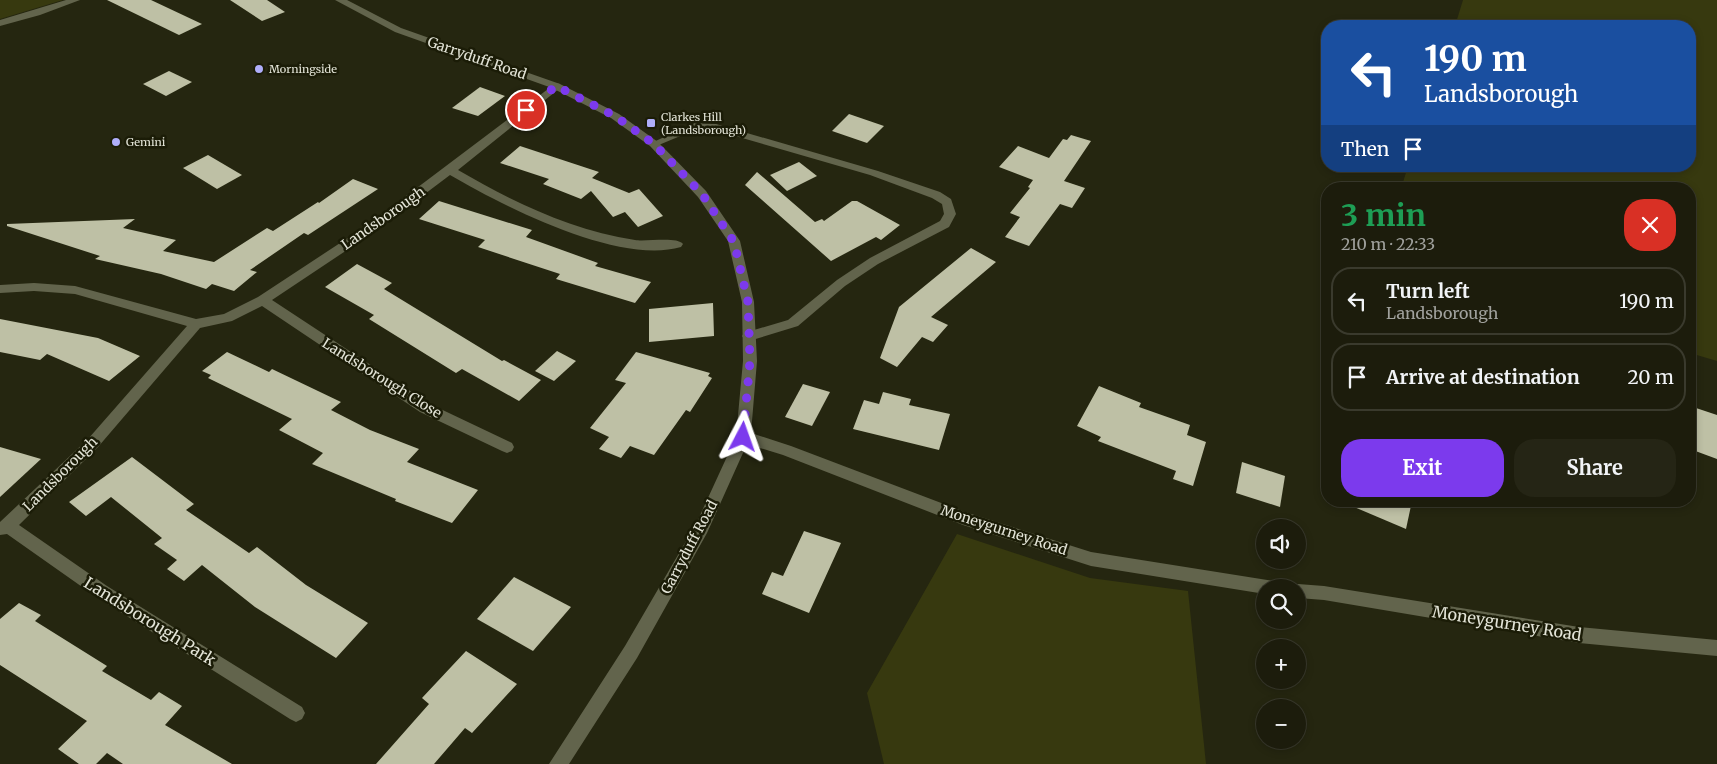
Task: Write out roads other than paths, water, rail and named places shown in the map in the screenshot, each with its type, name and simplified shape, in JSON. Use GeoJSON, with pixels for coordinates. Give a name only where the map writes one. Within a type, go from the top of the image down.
{"type":"FeatureCollection","features":[{"type":"Feature","properties":{"kind":"street"},"geometry":{"type":"LineString","coordinates":[[0,23],[38,13],[75,0]]}},
{"type":"Feature","properties":{"kind":"street","name":"Garryduff Road"},"geometry":{"type":"LineString","coordinates":[[340,0],[398,30],[556,86],[615,116],[654,144],[702,194],[734,242],[748,302],[750,361],[743,437],[692,545],[631,652],[558,764]]}},
{"type":"Feature","properties":{"kind":"street","name":"Landsborough"},"geometry":{"type":"LineString","coordinates":[[0,289],[34,287],[75,290],[196,324],[227,318],[262,300],[373,227],[450,170],[556,86]]}},
{"type":"Feature","properties":{"kind":"street"},"geometry":{"type":"LineString","coordinates":[[654,144],[695,126],[712,126],[874,173],[936,195],[946,202],[950,214],[945,224],[874,261],[841,283],[793,323],[749,336]]}},
{"type":"Feature","properties":{"kind":"street"},"geometry":{"type":"LineString","coordinates":[[450,170],[527,212],[602,238],[637,245],[677,244]]}},
{"type":"Feature","properties":{"kind":"street","name":"Landsborough Close"},"geometry":{"type":"LineString","coordinates":[[262,300],[425,408],[507,448]]}},
{"type":"Feature","properties":{"kind":"street","name":"Landsborough"},"geometry":{"type":"LineString","coordinates":[[4,528],[93,443],[196,324]]}},
{"type":"Feature","properties":{"kind":"street","name":"Moneygurney Road"},"geometry":{"type":"LineString","coordinates":[[743,437],[786,450],[963,518],[1092,559],[1256,585]]}},
{"type":"Feature","properties":{"kind":"street","name":"Landsborough Park"},"geometry":{"type":"LineString","coordinates":[[4,528],[101,591],[296,712]]}},
{"type":"Feature","properties":{"kind":"street","name":"Moneygurney Road"},"geometry":{"type":"LineString","coordinates":[[1306,592],[1579,635],[1717,648]]}},
{"type":"Feature","properties":{"kind":"place","name":"Morningside"},"geometry":{"type":"Point","coordinates":[259,69]}},
{"type":"Feature","properties":{"kind":"place","name":"Clarkes Hill (Landsborough)"},"geometry":{"type":"Point","coordinates":[651,123]}},
{"type":"Feature","properties":{"kind":"place","name":"Gemini"},"geometry":{"type":"Point","coordinates":[116,142]}}]}
